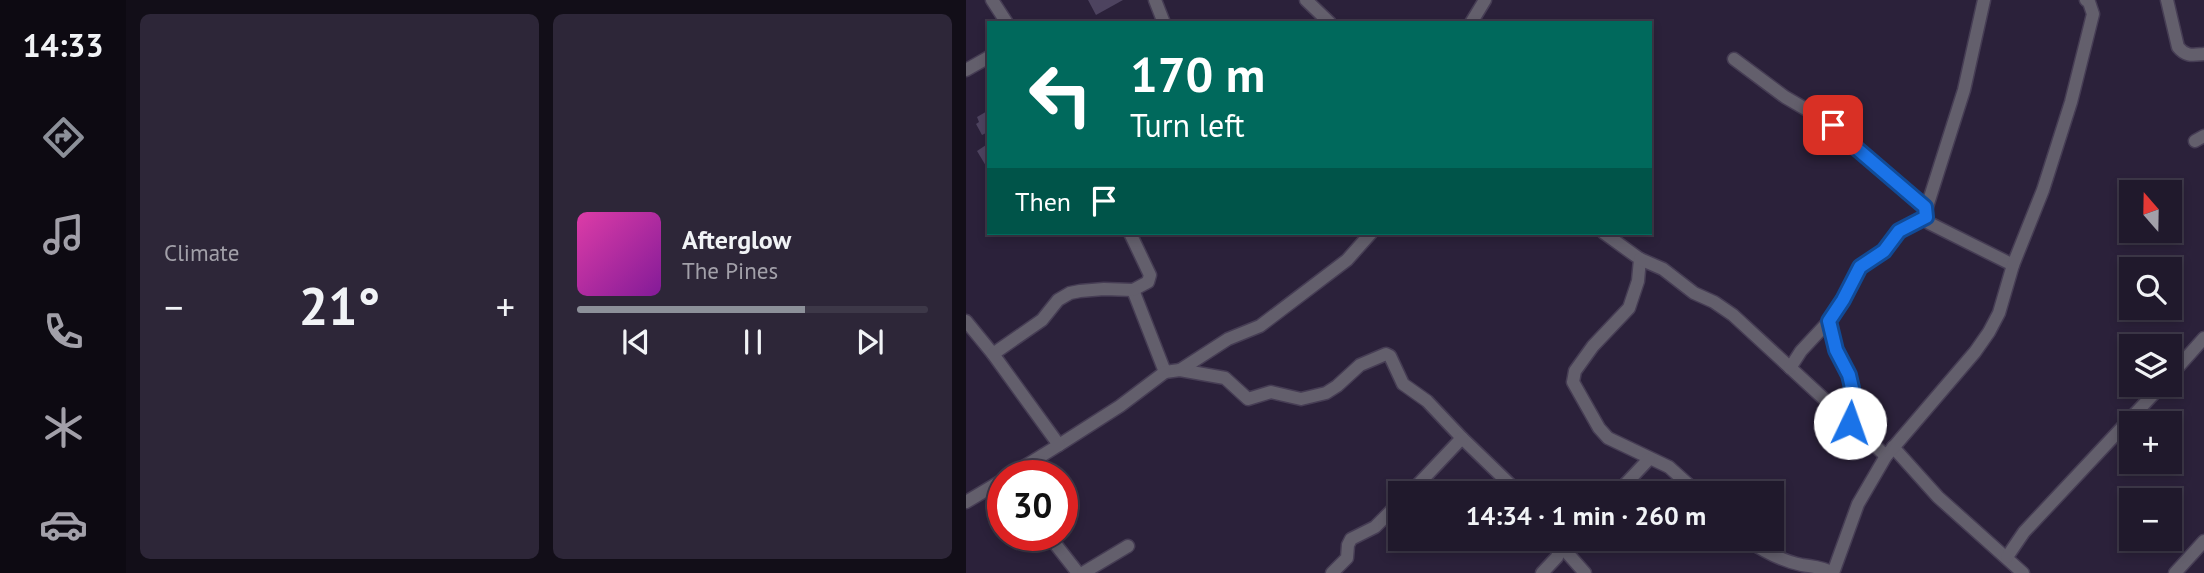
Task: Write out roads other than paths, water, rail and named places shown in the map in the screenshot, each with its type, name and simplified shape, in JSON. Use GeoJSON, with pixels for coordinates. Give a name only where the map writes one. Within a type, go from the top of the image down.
{"type":"FeatureCollection","features":[{"type":"Feature","properties":{"kind":"street"},"geometry":{"type":"LineString","coordinates":[[992,0],[1006,21]]}},
{"type":"Feature","properties":{"kind":"street"},"geometry":{"type":"LineString","coordinates":[[1155,0],[1163,21]]}},
{"type":"Feature","properties":{"kind":"street"},"geometry":{"type":"LineString","coordinates":[[1306,0],[1328,21]]}},
{"type":"Feature","properties":{"kind":"street"},"geometry":{"type":"LineString","coordinates":[[1472,21],[1485,0]]}},
{"type":"Feature","properties":{"kind":"street"},"geometry":{"type":"LineString","coordinates":[[1790,368],[1801,351],[1829,321],[1860,267],[1884,251],[1899,231],[1925,212],[1964,90],[1984,0]]}},
{"type":"Feature","properties":{"kind":"street"},"geometry":{"type":"LineString","coordinates":[[2167,0],[2178,47],[2189,55],[2204,54]]}},
{"type":"Feature","properties":{"kind":"street"},"geometry":{"type":"LineString","coordinates":[[1766,551],[1799,565],[1833,573],[1858,504],[1890,452],[1947,387],[1990,332],[2043,190],[2071,102],[2093,15],[2089,1]]}},
{"type":"Feature","properties":{"kind":"street"},"geometry":{"type":"LineString","coordinates":[[966,70],[987,58]]}},
{"type":"Feature","properties":{"kind":"street"},"geometry":{"type":"LineString","coordinates":[[1734,60],[1785,97],[1840,129],[1849,141],[1925,212],[1929,223],[2013,265]]}},
{"type":"Feature","properties":{"kind":"street"},"geometry":{"type":"LineString","coordinates":[[993,354],[1042,320],[1058,300],[1070,293],[1080,290],[1133,290],[1148,282],[1150,275],[1131,235]]}},
{"type":"Feature","properties":{"kind":"street"},"geometry":{"type":"LineString","coordinates":[[1180,370],[1228,339],[1260,326],[1347,260],[1369,235]]}},
{"type":"Feature","properties":{"kind":"street"},"geometry":{"type":"LineString","coordinates":[[1607,235],[1640,259],[1662,269],[1694,293],[1733,315],[1850,423],[1890,452],[2023,573]]}},
{"type":"Feature","properties":{"kind":"street"},"geometry":{"type":"LineString","coordinates":[[1640,259],[1638,281],[1629,308],[1593,346],[1573,377],[1573,382],[1599,428],[1618,443],[1669,467],[1685,481]]}},
{"type":"Feature","properties":{"kind":"street"},"geometry":{"type":"LineString","coordinates":[[1133,290],[1166,372]]}},
{"type":"Feature","properties":{"kind":"street"},"geometry":{"type":"LineString","coordinates":[[966,321],[1059,445]]}},
{"type":"Feature","properties":{"kind":"street"},"geometry":{"type":"LineString","coordinates":[[1829,321],[1836,350],[1849,375],[1852,388],[1850,423]]}},
{"type":"Feature","properties":{"kind":"street"},"geometry":{"type":"LineString","coordinates":[[2182,363],[2204,338]]}},
{"type":"Feature","properties":{"kind":"street"},"geometry":{"type":"LineString","coordinates":[[1035,460],[1120,406],[1166,372],[1180,370],[1225,378],[1248,399],[1271,392],[1301,399],[1332,390],[1360,365],[1386,354],[1390,356],[1403,384],[1427,401],[1507,481]]}},
{"type":"Feature","properties":{"kind":"street"},"geometry":{"type":"LineString","coordinates":[[2007,557],[2024,532],[2151,397]]}},
{"type":"Feature","properties":{"kind":"street"},"geometry":{"type":"LineString","coordinates":[[1421,481],[1462,438]]}},
{"type":"Feature","properties":{"kind":"street"},"geometry":{"type":"LineString","coordinates":[[1628,481],[1649,458]]}},
{"type":"Feature","properties":{"kind":"street"},"geometry":{"type":"LineString","coordinates":[[966,502],[987,490]]}},
{"type":"Feature","properties":{"kind":"street"},"geometry":{"type":"LineString","coordinates":[[1332,573],[1347,558],[1351,539],[1375,527],[1388,514]]}},
{"type":"Feature","properties":{"kind":"street"},"geometry":{"type":"LineString","coordinates":[[2175,573],[2204,541]]}},
{"type":"Feature","properties":{"kind":"street"},"geometry":{"type":"LineString","coordinates":[[1083,573],[1128,546]]}},
{"type":"Feature","properties":{"kind":"street"},"geometry":{"type":"LineString","coordinates":[[1061,551],[1078,573]]}},
{"type":"Feature","properties":{"kind":"street"},"geometry":{"type":"LineString","coordinates":[[1542,573],[1560,551]]}},
{"type":"Feature","properties":{"kind":"street"},"geometry":{"type":"LineString","coordinates":[[1569,551],[1585,573]]}}]}
